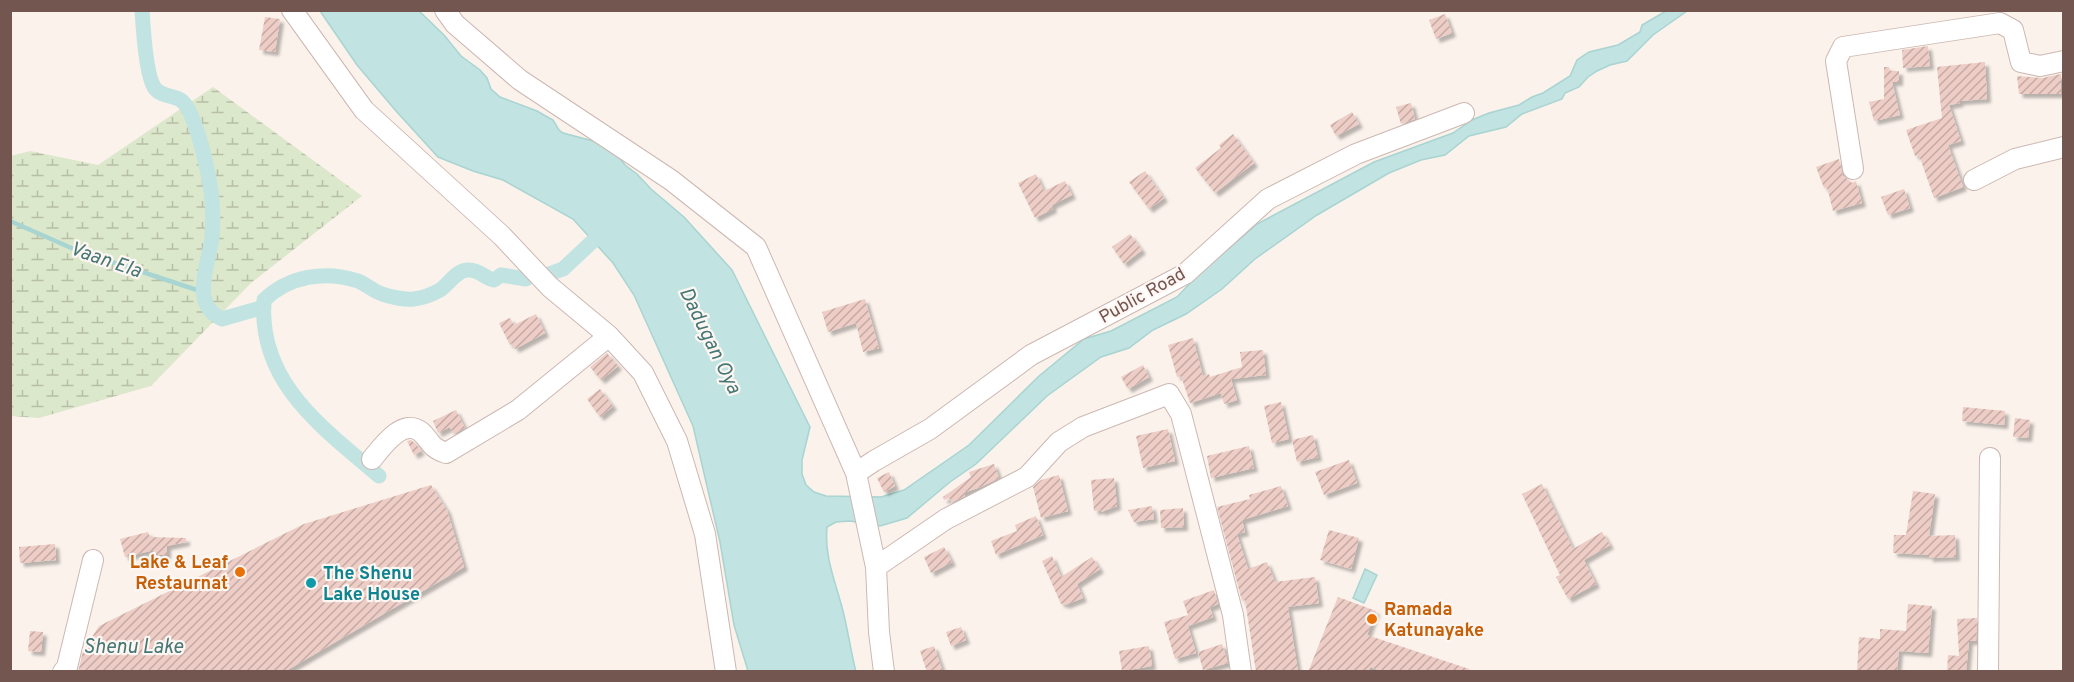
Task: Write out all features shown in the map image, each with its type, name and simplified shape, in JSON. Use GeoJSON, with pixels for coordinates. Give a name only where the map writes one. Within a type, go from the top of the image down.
{"type":"FeatureCollection","features":[{"type":"Feature","properties":{"kind":"street"},"geometry":{"type":"LineString","coordinates":[[292,10],[364,110],[502,236],[550,287],[609,336],[644,373],[678,441],[705,534],[726,672]]}},
{"type":"Feature","properties":{"kind":"street"},"geometry":{"type":"LineString","coordinates":[[444,10],[455,24],[520,80],[671,180],[756,247],[858,482],[876,567],[879,632],[884,672]]}},
{"type":"Feature","properties":{"kind":"street"},"geometry":{"type":"LineString","coordinates":[[1852,169],[1836,61],[1843,47],[2000,23],[2013,30],[2021,62],[2040,66],[2064,61]]}},
{"type":"Feature","properties":{"kind":"street","name":"Public Road"},"geometry":{"type":"LineString","coordinates":[[858,482],[874,461],[930,429],[1031,355],[1185,274],[1268,199],[1356,154],[1464,113]]}},
{"type":"Feature","properties":{"kind":"street"},"geometry":{"type":"LineString","coordinates":[[2064,130],[2064,140]]}},
{"type":"Feature","properties":{"kind":"street"},"geometry":{"type":"LineString","coordinates":[[1974,180],[2015,159],[2064,147]]}},
{"type":"Feature","properties":{"kind":"street"},"geometry":{"type":"LineString","coordinates":[[372,459],[394,433],[412,428],[420,431],[434,449],[446,453],[518,410],[609,336]]}},
{"type":"Feature","properties":{"kind":"street"},"geometry":{"type":"LineString","coordinates":[[876,567],[946,519],[1027,477],[1059,442],[1083,427],[1169,394],[1181,414],[1233,615],[1241,672]]}},
{"type":"Feature","properties":{"kind":"street"},"geometry":{"type":"LineString","coordinates":[[1988,672],[1990,458]]}},
{"type":"Feature","properties":{"kind":"street"},"geometry":{"type":"LineString","coordinates":[[63,672],[67,667],[93,560]]}},
{"type":"Feature","properties":{"kind":"green space"},"geometry":{"type":"Polygon","coordinates":[[[213,87],[362,196],[251,283],[151,386],[39,418],[11,416],[11,156],[30,151],[98,165],[213,87]]]}},
{"type":"Feature","properties":{"kind":"water","name":"Dadugan Oya"},"geometry":{"type":"Polygon","coordinates":[[[320,11],[419,11],[444,35],[461,56],[480,70],[487,78],[491,89],[500,97],[537,111],[553,120],[563,133],[597,142],[617,155],[625,165],[684,217],[732,270],[810,427],[802,460],[802,474],[806,485],[814,492],[826,496],[881,497],[904,490],[969,445],[1039,376],[1084,339],[1111,331],[1177,297],[1198,275],[1257,224],[1374,162],[1453,133],[1472,120],[1489,113],[1519,105],[1570,76],[1577,60],[1589,52],[1618,45],[1640,32],[1642,25],[1666,11],[1687,11],[1653,35],[1627,61],[1597,71],[1579,87],[1565,93],[1562,99],[1522,114],[1506,127],[1469,136],[1445,155],[1421,160],[1389,173],[1317,215],[1255,259],[1222,289],[1186,314],[1153,330],[1129,348],[1101,357],[1047,396],[976,464],[950,482],[907,518],[880,526],[850,521],[836,522],[827,527],[827,549],[831,570],[843,611],[856,672],[748,671],[734,625],[720,542],[693,426],[634,295],[613,263],[573,219],[503,180],[438,157],[357,65],[320,11]]]}},
{"type":"Feature","properties":{"kind":"water"},"geometry":{"type":"Polygon","coordinates":[[[1365,569],[1377,575],[1364,603],[1353,598],[1365,569]]]}},
{"type":"Feature","properties":{"kind":"building"},"geometry":{"type":"Polygon","coordinates":[[[1445,14],[1452,33],[1436,39],[1429,20],[1445,14]]]}},
{"type":"Feature","properties":{"kind":"building"},"geometry":{"type":"Polygon","coordinates":[[[265,17],[280,19],[275,52],[259,50],[265,17]]]}},
{"type":"Feature","properties":{"kind":"building"},"geometry":{"type":"Polygon","coordinates":[[[1928,46],[1930,66],[1903,68],[1902,50],[1928,46]]]}},
{"type":"Feature","properties":{"kind":"building"},"geometry":{"type":"Polygon","coordinates":[[[1985,62],[1987,99],[1959,101],[1960,103],[1949,105],[1961,141],[1948,145],[1963,187],[1934,198],[1919,155],[1915,156],[1906,130],[1942,118],[1937,67],[1985,62]]]}},
{"type":"Feature","properties":{"kind":"building"},"geometry":{"type":"Polygon","coordinates":[[[1884,67],[1889,67],[1890,71],[1899,71],[1899,82],[1892,82],[1900,115],[1874,121],[1869,102],[1884,99],[1884,67]]]}},
{"type":"Feature","properties":{"kind":"building"},"geometry":{"type":"Polygon","coordinates":[[[2061,74],[2061,94],[2019,94],[2017,76],[2042,78],[2061,74]]]}},
{"type":"Feature","properties":{"kind":"building"},"geometry":{"type":"Polygon","coordinates":[[[1411,103],[1415,119],[1401,124],[1396,107],[1411,103]]]}},
{"type":"Feature","properties":{"kind":"building"},"geometry":{"type":"Polygon","coordinates":[[[1352,112],[1359,124],[1336,136],[1330,125],[1352,112]]]}},
{"type":"Feature","properties":{"kind":"building"},"geometry":{"type":"Polygon","coordinates":[[[1233,134],[1254,163],[1215,193],[1195,168],[1221,148],[1219,145],[1233,134]]]}},
{"type":"Feature","properties":{"kind":"building"},"geometry":{"type":"Polygon","coordinates":[[[1839,159],[1843,176],[1852,183],[1856,181],[1862,203],[1833,211],[1827,187],[1824,188],[1816,167],[1839,159]]]}},
{"type":"Feature","properties":{"kind":"building"},"geometry":{"type":"Polygon","coordinates":[[[1145,171],[1164,198],[1149,209],[1129,182],[1145,171]]]}},
{"type":"Feature","properties":{"kind":"building"},"geometry":{"type":"Polygon","coordinates":[[[1036,174],[1044,191],[1065,181],[1072,195],[1052,205],[1053,209],[1035,218],[1018,183],[1036,174]]]}},
{"type":"Feature","properties":{"kind":"building"},"geometry":{"type":"Polygon","coordinates":[[[1904,189],[1910,208],[1888,215],[1881,197],[1904,189]]]}},
{"type":"Feature","properties":{"kind":"building"},"geometry":{"type":"Polygon","coordinates":[[[1130,234],[1142,250],[1124,264],[1112,247],[1130,234]]]}},
{"type":"Feature","properties":{"kind":"building"},"geometry":{"type":"Polygon","coordinates":[[[865,299],[879,348],[863,352],[856,323],[828,332],[822,312],[865,299]]]}},
{"type":"Feature","properties":{"kind":"building"},"geometry":{"type":"Polygon","coordinates":[[[536,314],[545,333],[515,349],[512,343],[510,345],[499,323],[510,318],[514,325],[536,314]]]}},
{"type":"Feature","properties":{"kind":"building"},"geometry":{"type":"Polygon","coordinates":[[[1193,338],[1203,376],[1209,374],[1210,377],[1242,367],[1240,352],[1263,350],[1266,375],[1231,379],[1237,400],[1224,404],[1221,393],[1190,403],[1181,376],[1177,377],[1168,345],[1193,338]]]}},
{"type":"Feature","properties":{"kind":"building"},"geometry":{"type":"Polygon","coordinates":[[[607,353],[618,366],[601,380],[590,367],[607,353]]]}},
{"type":"Feature","properties":{"kind":"building"},"geometry":{"type":"Polygon","coordinates":[[[1143,365],[1149,377],[1128,389],[1121,377],[1143,365]]]}},
{"type":"Feature","properties":{"kind":"building"},"geometry":{"type":"Polygon","coordinates":[[[600,389],[613,406],[600,417],[587,399],[600,389]]]}},
{"type":"Feature","properties":{"kind":"building"},"geometry":{"type":"Polygon","coordinates":[[[1281,402],[1289,439],[1272,443],[1264,406],[1281,402]]]}},
{"type":"Feature","properties":{"kind":"building"},"geometry":{"type":"Polygon","coordinates":[[[1963,407],[2005,411],[2004,425],[1962,421],[1963,407]]]}},
{"type":"Feature","properties":{"kind":"building"},"geometry":{"type":"Polygon","coordinates":[[[456,410],[465,428],[453,434],[450,427],[438,433],[433,421],[456,410]]]}},
{"type":"Feature","properties":{"kind":"building"},"geometry":{"type":"Polygon","coordinates":[[[2015,418],[2030,420],[2028,438],[2013,437],[2015,418]]]}},
{"type":"Feature","properties":{"kind":"building"},"geometry":{"type":"Polygon","coordinates":[[[1168,429],[1175,461],[1143,468],[1136,436],[1168,429]]]}},
{"type":"Feature","properties":{"kind":"building"},"geometry":{"type":"Polygon","coordinates":[[[1313,435],[1318,457],[1297,462],[1292,440],[1313,435]]]}},
{"type":"Feature","properties":{"kind":"building"},"geometry":{"type":"Polygon","coordinates":[[[411,440],[421,451],[414,455],[407,441],[411,440]]]}},
{"type":"Feature","properties":{"kind":"building"},"geometry":{"type":"Polygon","coordinates":[[[1249,446],[1254,468],[1211,478],[1207,456],[1249,446]]]}},
{"type":"Feature","properties":{"kind":"building"},"geometry":{"type":"Polygon","coordinates":[[[1349,460],[1357,483],[1324,495],[1315,472],[1349,460]]]}},
{"type":"Feature","properties":{"kind":"building"},"geometry":{"type":"Polygon","coordinates":[[[994,464],[999,478],[963,493],[965,496],[952,502],[949,498],[944,500],[943,497],[971,477],[969,472],[994,464]]]}},
{"type":"Feature","properties":{"kind":"building"},"geometry":{"type":"Polygon","coordinates":[[[889,472],[895,486],[884,492],[877,478],[889,472]]]}},
{"type":"Feature","properties":{"kind":"building"},"geometry":{"type":"Polygon","coordinates":[[[1059,475],[1068,511],[1041,518],[1033,487],[1041,480],[1059,475]]]}},
{"type":"Feature","properties":{"kind":"building"},"geometry":{"type":"Polygon","coordinates":[[[1114,478],[1117,506],[1101,512],[1101,510],[1094,511],[1091,480],[1114,478]]]}},
{"type":"Feature","properties":{"kind":"building"},"geometry":{"type":"Polygon","coordinates":[[[1542,484],[1573,549],[1602,532],[1610,545],[1584,560],[1596,584],[1568,599],[1556,577],[1560,575],[1522,494],[1542,484]]]}},
{"type":"Feature","properties":{"kind":"building","name":"The Shenu Lake House"},"geometry":{"type":"Polygon","coordinates":[[[431,485],[447,510],[464,567],[284,672],[78,672],[83,651],[99,626],[304,524],[431,485]]]}},
{"type":"Feature","properties":{"kind":"building"},"geometry":{"type":"Polygon","coordinates":[[[1281,486],[1288,506],[1242,520],[1245,532],[1237,534],[1248,569],[1267,562],[1275,582],[1315,577],[1319,603],[1288,607],[1298,672],[1256,672],[1245,600],[1242,601],[1217,507],[1250,499],[1249,495],[1281,486]]]}},
{"type":"Feature","properties":{"kind":"building"},"geometry":{"type":"Polygon","coordinates":[[[1913,491],[1935,494],[1929,536],[1955,535],[1956,557],[1929,558],[1929,555],[1893,553],[1894,535],[1906,535],[1913,491]]]}},
{"type":"Feature","properties":{"kind":"building"},"geometry":{"type":"Polygon","coordinates":[[[1152,506],[1154,519],[1134,522],[1128,510],[1152,506]]]}},
{"type":"Feature","properties":{"kind":"building"},"geometry":{"type":"Polygon","coordinates":[[[1183,508],[1184,527],[1161,528],[1160,510],[1183,508]]]}},
{"type":"Feature","properties":{"kind":"building"},"geometry":{"type":"Polygon","coordinates":[[[1036,516],[1043,535],[996,555],[991,541],[1017,531],[1015,525],[1036,516]]]}},
{"type":"Feature","properties":{"kind":"building"},"geometry":{"type":"Polygon","coordinates":[[[1329,530],[1359,538],[1351,569],[1320,560],[1329,530]]]}},
{"type":"Feature","properties":{"kind":"building"},"geometry":{"type":"Polygon","coordinates":[[[148,532],[150,537],[186,538],[186,542],[167,546],[167,555],[154,555],[154,550],[125,557],[120,539],[148,532]]]}},
{"type":"Feature","properties":{"kind":"building"},"geometry":{"type":"Polygon","coordinates":[[[55,544],[56,560],[20,563],[19,547],[55,544]]]}},
{"type":"Feature","properties":{"kind":"building"},"geometry":{"type":"Polygon","coordinates":[[[944,547],[952,562],[931,573],[924,557],[944,547]]]}},
{"type":"Feature","properties":{"kind":"building"},"geometry":{"type":"Polygon","coordinates":[[[1052,556],[1061,577],[1092,557],[1100,569],[1077,584],[1083,598],[1065,605],[1061,604],[1042,561],[1052,556]]]}},
{"type":"Feature","properties":{"kind":"building"},"geometry":{"type":"Polygon","coordinates":[[[1214,590],[1218,604],[1204,610],[1210,608],[1213,617],[1188,626],[1196,653],[1175,659],[1164,622],[1188,615],[1183,601],[1214,590]]]}},
{"type":"Feature","properties":{"kind":"building"},"geometry":{"type":"Polygon","coordinates":[[[1338,597],[1376,611],[1367,635],[1469,669],[1468,672],[1384,672],[1370,667],[1369,672],[1308,672],[1338,597]]]}},
{"type":"Feature","properties":{"kind":"building"},"geometry":{"type":"Polygon","coordinates":[[[1908,604],[1932,606],[1928,653],[1899,651],[1897,672],[1857,672],[1859,637],[1880,639],[1880,629],[1906,631],[1908,604]]]}},
{"type":"Feature","properties":{"kind":"building"},"geometry":{"type":"Polygon","coordinates":[[[1977,618],[1976,641],[1969,641],[1966,672],[1947,672],[1948,655],[1959,656],[1957,619],[1977,618]]]}},
{"type":"Feature","properties":{"kind":"building"},"geometry":{"type":"Polygon","coordinates":[[[961,627],[966,640],[951,646],[946,632],[961,627]]]}},
{"type":"Feature","properties":{"kind":"building"},"geometry":{"type":"Polygon","coordinates":[[[30,631],[43,632],[41,652],[28,651],[30,631]]]}},
{"type":"Feature","properties":{"kind":"building"},"geometry":{"type":"Polygon","coordinates":[[[1222,644],[1228,663],[1203,670],[1198,652],[1222,644]]]}},
{"type":"Feature","properties":{"kind":"building"},"geometry":{"type":"Polygon","coordinates":[[[934,646],[943,672],[927,672],[920,651],[934,646]]]}},
{"type":"Feature","properties":{"kind":"building"},"geometry":{"type":"Polygon","coordinates":[[[1149,646],[1152,666],[1122,671],[1119,651],[1149,646]]]}},
{"type":"Feature","properties":{"kind":"waterway"},"geometry":{"type":"LineString","coordinates":[[142,10],[145,50],[151,81],[157,90],[179,99],[187,107],[197,129],[207,170],[213,220],[204,282],[206,304],[222,319],[264,307]]}},
{"type":"Feature","properties":{"kind":"waterway","name":"Vaan Ela"},"geometry":{"type":"LineString","coordinates":[[10,221],[76,250],[203,292]]}},
{"type":"Feature","properties":{"kind":"waterway"},"geometry":{"type":"LineString","coordinates":[[546,275],[563,269],[594,240],[611,228]]}},
{"type":"Feature","properties":{"kind":"waterway"},"geometry":{"type":"LineString","coordinates":[[379,476],[316,421],[283,380],[272,356],[265,329],[264,300],[285,285],[308,277],[320,276],[346,278],[361,282],[385,295],[410,299],[424,297],[437,291],[465,270],[476,271],[494,280],[501,275],[526,279]]}},
{"type":"Feature","properties":{"kind":"place","name":"Lake & Leaf Restaurnat"},"geometry":{"type":"Point","coordinates":[240,572]}},
{"type":"Feature","properties":{"kind":"place","name":"The Shenu Lake House"},"geometry":{"type":"Point","coordinates":[311,583]}},
{"type":"Feature","properties":{"kind":"place","name":"Ramada Katunayake"},"geometry":{"type":"Point","coordinates":[1372,619]}},
{"type":"Feature","properties":{"kind":"water label","name":"Shenu Lake"},"geometry":{"type":"Point","coordinates":[133,646]}}]}
